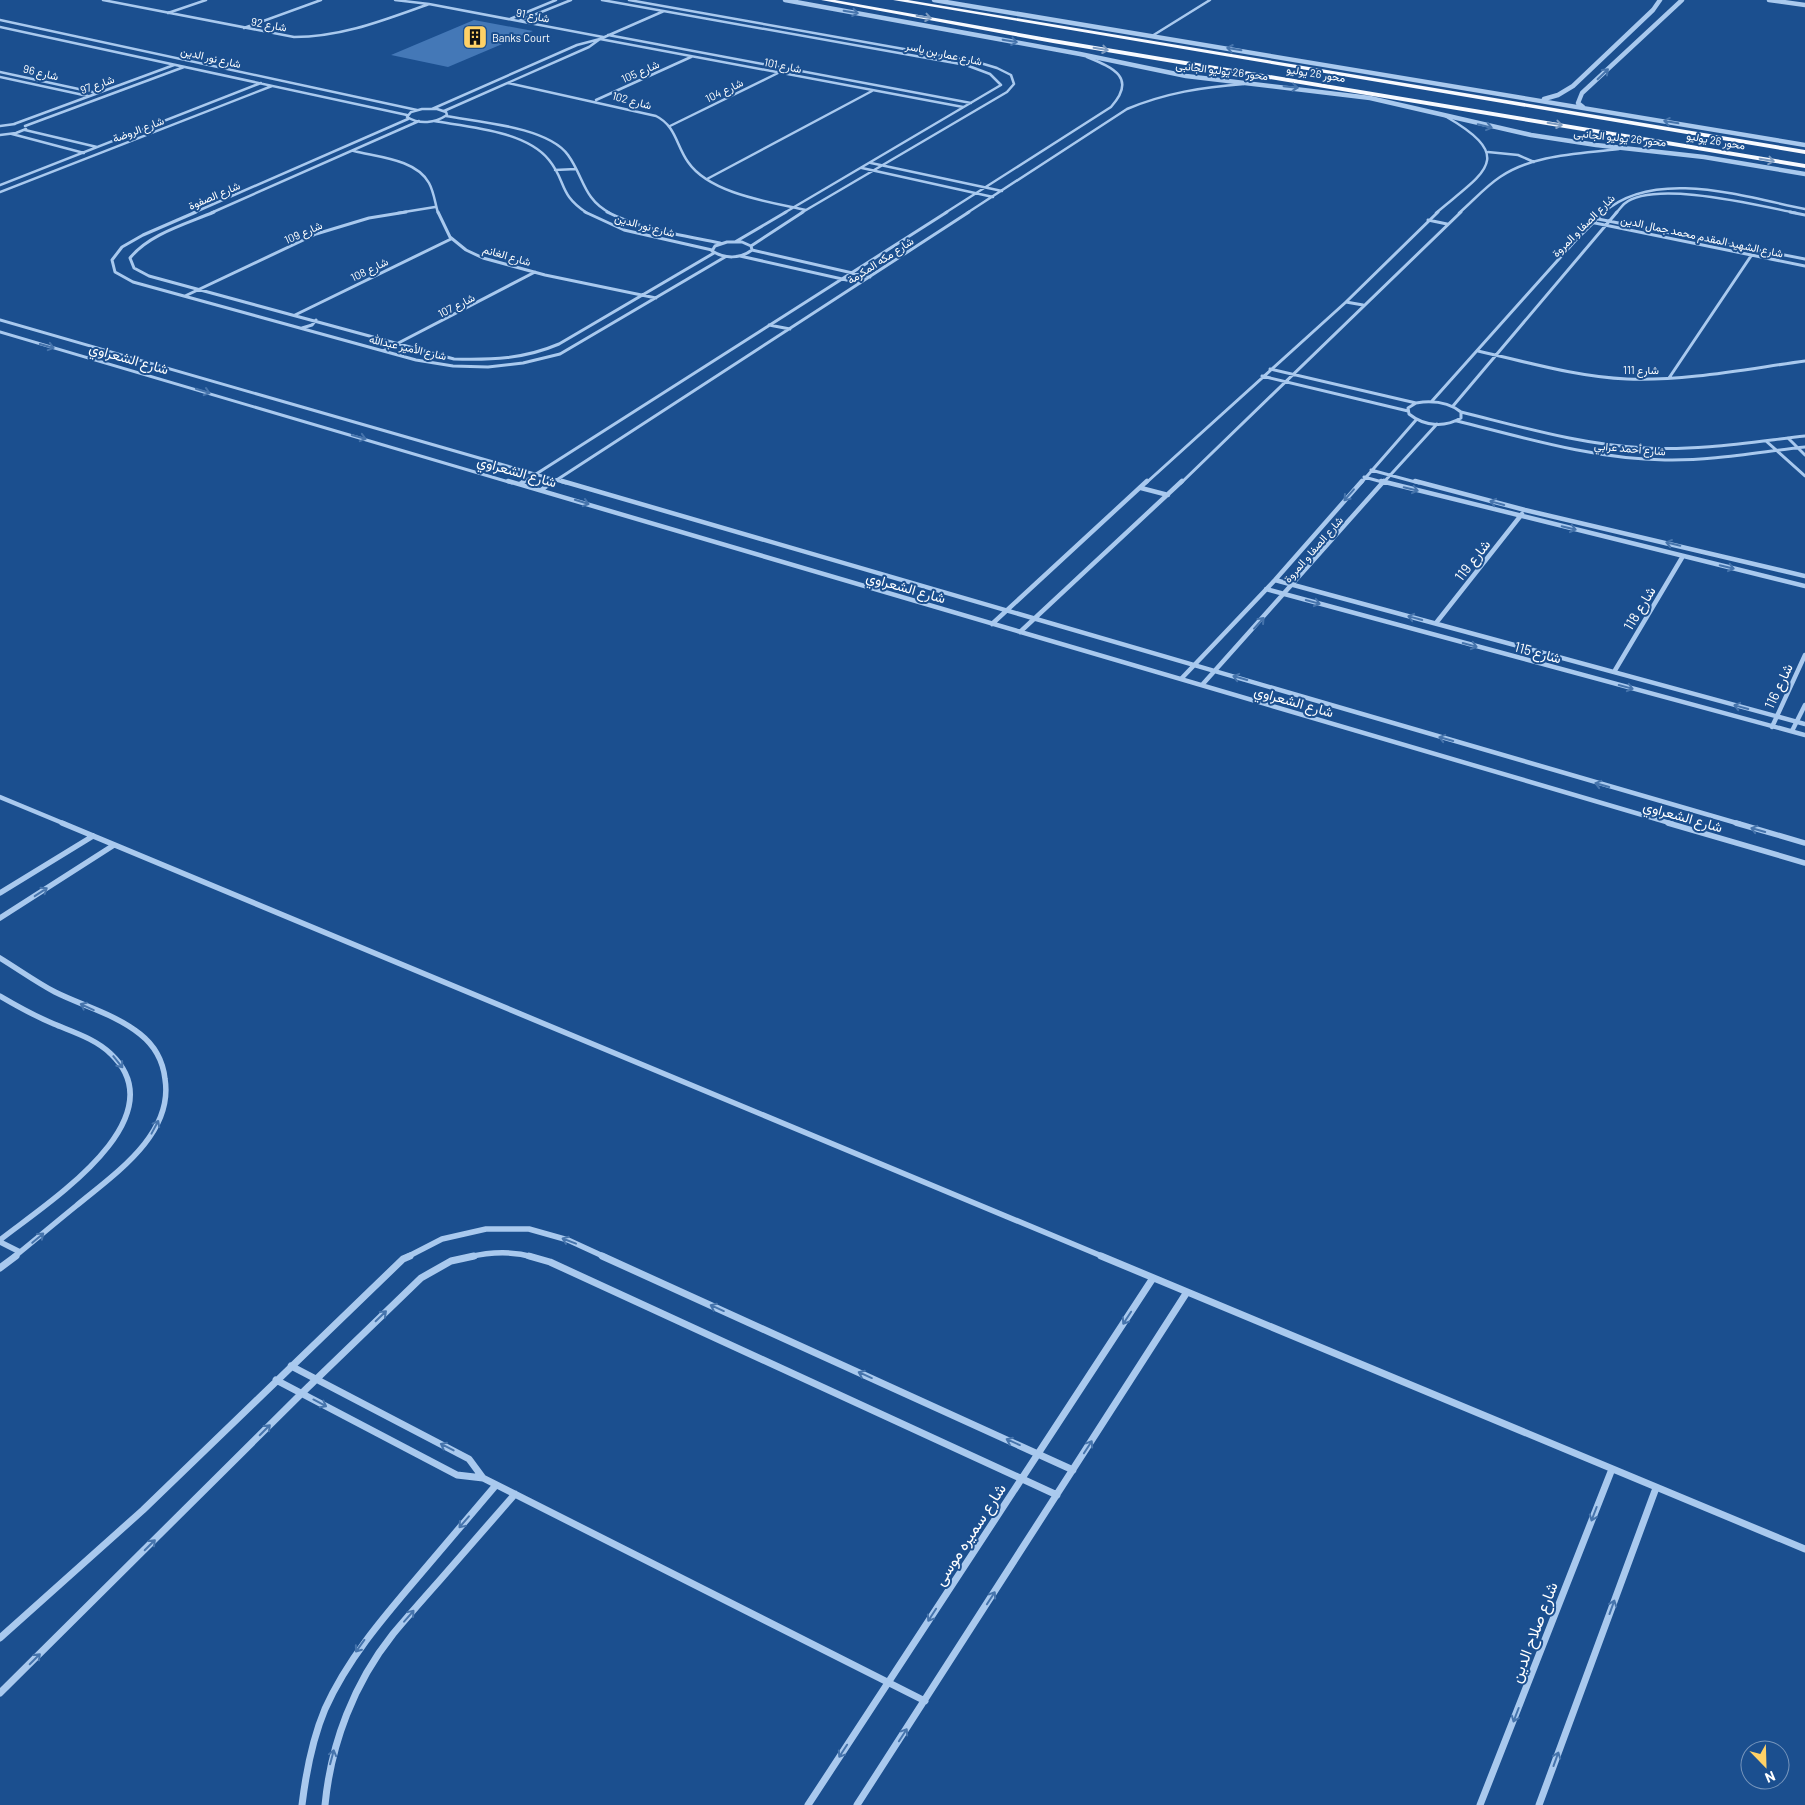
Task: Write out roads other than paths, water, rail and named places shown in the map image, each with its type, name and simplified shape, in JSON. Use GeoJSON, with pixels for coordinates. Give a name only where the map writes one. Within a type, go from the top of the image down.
{"type":"FeatureCollection","features":[{"type":"Feature","properties":{"kind":"highway","name":"محور 26 يوليو"},"geometry":{"type":"LineString","coordinates":[[824,0],[1053,41],[1805,166]]}},
{"type":"Feature","properties":{"kind":"highway","name":"محور 26 يوليو"},"geometry":{"type":"LineString","coordinates":[[896,0],[1805,152]]}},
{"type":"Feature","properties":{"kind":"highway"},"geometry":{"type":"LineString","coordinates":[[1082,31],[1090,26]]}},
{"type":"Feature","properties":{"kind":"highway"},"geometry":{"type":"LineString","coordinates":[[1053,41],[1080,54]]}},
{"type":"Feature","properties":{"kind":"highway"},"geometry":{"type":"LineString","coordinates":[[1704,157],[1710,150]]}},
{"type":"Feature","properties":{"kind":"street","name":"شارع 92"},"geometry":{"type":"LineString","coordinates":[[103,0],[285,36],[330,36],[356,31],[429,4]]}},
{"type":"Feature","properties":{"kind":"street"},"geometry":{"type":"LineString","coordinates":[[168,13],[206,0]]}},
{"type":"Feature","properties":{"kind":"street"},"geometry":{"type":"LineString","coordinates":[[244,28],[321,0]]}},
{"type":"Feature","properties":{"kind":"street","name":"شارع 91"},"geometry":{"type":"LineString","coordinates":[[395,0],[429,4],[604,37]]}},
{"type":"Feature","properties":{"kind":"street","name":"شارع 91"},"geometry":{"type":"LineString","coordinates":[[420,0],[429,4]]}},
{"type":"Feature","properties":{"kind":"street"},"geometry":{"type":"LineString","coordinates":[[509,20],[556,0]]}},
{"type":"Feature","properties":{"kind":"street"},"geometry":{"type":"LineString","coordinates":[[518,21],[571,0]]}},
{"type":"Feature","properties":{"kind":"street","name":"شارع عمار بن ياسر"},"geometry":{"type":"LineString","coordinates":[[602,0],[950,62],[984,70],[996,77],[1001,85],[735,242]]}},
{"type":"Feature","properties":{"kind":"street","name":"شارع عمار بن ياسر"},"geometry":{"type":"LineString","coordinates":[[630,0],[956,58],[997,68],[1011,75],[1014,84],[1007,92],[806,210],[740,256]]}},
{"type":"Feature","properties":{"kind":"street","name":"محور 26 يوليو الجانبى"},"geometry":{"type":"LineString","coordinates":[[785,0],[1080,54],[1165,72],[1244,84],[1341,94],[1531,136],[1704,157],[1805,174]]}},
{"type":"Feature","properties":{"kind":"street","name":"محور 26 يوليو الجانبى"},"geometry":{"type":"LineString","coordinates":[[934,0],[1805,144]]}},
{"type":"Feature","properties":{"kind":"street"},"geometry":{"type":"LineString","coordinates":[[1152,36],[1210,0]]}},
{"type":"Feature","properties":{"kind":"street"},"geometry":{"type":"LineString","coordinates":[[1538,100],[1550,98],[1566,91],[1643,19],[1660,0]]}},
{"type":"Feature","properties":{"kind":"street"},"geometry":{"type":"LineString","coordinates":[[1601,117],[1582,106],[1578,100],[1582,93],[1682,0]]}},
{"type":"Feature","properties":{"kind":"street"},"geometry":{"type":"LineString","coordinates":[[1769,0],[1805,4]]}},
{"type":"Feature","properties":{"kind":"street"},"geometry":{"type":"LineString","coordinates":[[1788,0],[1805,4]]}},
{"type":"Feature","properties":{"kind":"street"},"geometry":{"type":"LineString","coordinates":[[432,109],[577,45],[600,39],[672,8]]}},
{"type":"Feature","properties":{"kind":"street"},"geometry":{"type":"LineString","coordinates":[[1643,19],[1658,21]]}},
{"type":"Feature","properties":{"kind":"street","name":"شارع نور الدين"},"geometry":{"type":"LineString","coordinates":[[0,20],[418,110]]}},
{"type":"Feature","properties":{"kind":"street"},"geometry":{"type":"LineString","coordinates":[[739,24],[746,21]]}},
{"type":"Feature","properties":{"kind":"street","name":"شارع نور الدين"},"geometry":{"type":"LineString","coordinates":[[0,26],[261,83],[408,117],[419,122]]}},
{"type":"Feature","properties":{"kind":"street","name":"شارع 101"},"geometry":{"type":"LineString","coordinates":[[608,35],[785,70],[971,103]]}},
{"type":"Feature","properties":{"kind":"street"},"geometry":{"type":"LineString","coordinates":[[418,110],[432,109],[444,111],[589,48],[600,39]]}},
{"type":"Feature","properties":{"kind":"street","name":"شارع 101"},"geometry":{"type":"LineString","coordinates":[[600,39],[976,110]]}},
{"type":"Feature","properties":{"kind":"street"},"geometry":{"type":"LineString","coordinates":[[841,42],[847,39]]}},
{"type":"Feature","properties":{"kind":"street"},"geometry":{"type":"LineString","coordinates":[[849,44],[856,40]]}},
{"type":"Feature","properties":{"kind":"street"},"geometry":{"type":"LineString","coordinates":[[1616,44],[1631,46]]}},
{"type":"Feature","properties":{"kind":"street","name":"شارع مكه المكرمة"},"geometry":{"type":"LineString","coordinates":[[520,484],[840,278],[1061,139],[1120,99],[1124,91],[1124,83],[1120,75],[1110,68],[1080,54]]}},
{"type":"Feature","properties":{"kind":"street","name":"شارع 105"},"geometry":{"type":"LineString","coordinates":[[596,100],[691,57]]}},
{"type":"Feature","properties":{"kind":"street"},"geometry":{"type":"LineString","coordinates":[[950,62],[956,58]]}},
{"type":"Feature","properties":{"kind":"street","name":"شارع 97"},"geometry":{"type":"LineString","coordinates":[[14,124],[187,60]]}},
{"type":"Feature","properties":{"kind":"street","name":"شارع 97"},"geometry":{"type":"LineString","coordinates":[[12,134],[99,98],[197,63]]}},
{"type":"Feature","properties":{"kind":"street","name":"شارع 104"},"geometry":{"type":"LineString","coordinates":[[670,126],[785,70]]}},
{"type":"Feature","properties":{"kind":"street","name":"شارع 96"},"geometry":{"type":"LineString","coordinates":[[0,72],[107,95]]}},
{"type":"Feature","properties":{"kind":"street","name":"شارع 96"},"geometry":{"type":"LineString","coordinates":[[0,77],[99,98]]}},
{"type":"Feature","properties":{"kind":"street","name":"شارع الروضة"},"geometry":{"type":"LineString","coordinates":[[0,185],[271,79]]}},
{"type":"Feature","properties":{"kind":"street","name":"شارع الروضة"},"geometry":{"type":"LineString","coordinates":[[0,192],[283,82]]}},
{"type":"Feature","properties":{"kind":"street","name":"شارع 102"},"geometry":{"type":"LineString","coordinates":[[508,83],[596,100],[649,113],[661,118],[670,126]]}},
{"type":"Feature","properties":{"kind":"street","name":"شارع مكه المكرمة"},"geometry":{"type":"LineString","coordinates":[[541,490],[1127,109],[1159,97],[1200,88],[1244,84]]}},
{"type":"Feature","properties":{"kind":"street"},"geometry":{"type":"LineString","coordinates":[[707,179],[879,87]]}},
{"type":"Feature","properties":{"kind":"street"},"geometry":{"type":"LineString","coordinates":[[1566,91],[1582,93]]}},
{"type":"Feature","properties":{"kind":"street","name":"شارع الصفوة"},"geometry":{"type":"LineString","coordinates":[[185,296],[133,282],[116,272],[112,260],[122,247],[143,234],[342,148],[408,117],[418,110]]}},
{"type":"Feature","properties":{"kind":"street"},"geometry":{"type":"LineString","coordinates":[[419,122],[434,121],[446,116],[447,113],[444,111]]}},
{"type":"Feature","properties":{"kind":"street","name":"شارع نور الدين"},"geometry":{"type":"LineString","coordinates":[[446,116],[520,131],[546,139],[563,149],[593,202],[609,213],[633,223],[720,244]]}},
{"type":"Feature","properties":{"kind":"street"},"geometry":{"type":"LineString","coordinates":[[992,624],[1262,376],[1346,302],[1428,220],[1481,175],[1487,167],[1489,159],[1488,152],[1483,143],[1475,135],[1444,116]]}},
{"type":"Feature","properties":{"kind":"street"},"geometry":{"type":"LineString","coordinates":[[1092,119],[1108,122]]}},
{"type":"Feature","properties":{"kind":"street","name":"شارع نور الدين"},"geometry":{"type":"LineString","coordinates":[[434,121],[507,136],[528,143],[543,152],[555,170],[564,192],[574,206],[593,218],[620,228],[713,251],[725,256],[740,256]]}},
{"type":"Feature","properties":{"kind":"street","name":"شارع الصفوة"},"geometry":{"type":"LineString","coordinates":[[199,290],[149,276],[134,268],[130,258],[138,248],[155,238],[419,122]]}},
{"type":"Feature","properties":{"kind":"street"},"geometry":{"type":"LineString","coordinates":[[1,125],[14,124],[110,150]]}},
{"type":"Feature","properties":{"kind":"street"},"geometry":{"type":"LineString","coordinates":[[670,126],[685,158],[690,165],[707,179],[737,192],[806,210]]}},
{"type":"Feature","properties":{"kind":"street"},"geometry":{"type":"LineString","coordinates":[[1,135],[12,134],[95,155]]}},
{"type":"Feature","properties":{"kind":"street"},"geometry":{"type":"LineString","coordinates":[[1061,139],[1077,142]]}},
{"type":"Feature","properties":{"kind":"street","name":"شارع الغانم"},"geometry":{"type":"LineString","coordinates":[[342,148],[401,164],[420,173],[430,184],[435,207],[444,229],[451,239],[464,249],[483,258],[535,272],[657,298]]}},
{"type":"Feature","properties":{"kind":"street"},"geometry":{"type":"LineString","coordinates":[[1020,632],[1168,495],[1447,224],[1500,177],[1534,162],[1571,154],[1623,148]]}},
{"type":"Feature","properties":{"kind":"street"},"geometry":{"type":"LineString","coordinates":[[1488,152],[1518,155],[1534,162]]}},
{"type":"Feature","properties":{"kind":"street"},"geometry":{"type":"LineString","coordinates":[[1038,153],[1055,156]]}},
{"type":"Feature","properties":{"kind":"street"},"geometry":{"type":"LineString","coordinates":[[1034,156],[1050,159]]}},
{"type":"Feature","properties":{"kind":"street"},"geometry":{"type":"LineString","coordinates":[[871,163],[1002,191]]}},
{"type":"Feature","properties":{"kind":"street"},"geometry":{"type":"LineString","coordinates":[[1023,163],[1040,166]]}},
{"type":"Feature","properties":{"kind":"street"},"geometry":{"type":"LineString","coordinates":[[862,168],[993,197]]}},
{"type":"Feature","properties":{"kind":"street"},"geometry":{"type":"LineString","coordinates":[[555,170],[576,169]]}},
{"type":"Feature","properties":{"kind":"street","name":"شارع الصفا و المروة"},"geometry":{"type":"LineString","coordinates":[[1432,401],[1598,219],[1622,198],[1646,192],[1694,193],[1805,209]]}},
{"type":"Feature","properties":{"kind":"street","name":"شارع الصفا و المروة"},"geometry":{"type":"LineString","coordinates":[[1453,406],[1621,207],[1632,200],[1660,194],[1694,193],[1805,215]]}},
{"type":"Feature","properties":{"kind":"street"},"geometry":{"type":"LineString","coordinates":[[1622,198],[1632,200]]}},
{"type":"Feature","properties":{"kind":"street","name":"شارع 109"},"geometry":{"type":"LineString","coordinates":[[185,296],[316,234],[369,218],[435,207]]}},
{"type":"Feature","properties":{"kind":"street","name":"شارع الشهيد المقدم محمد جمال الدين"},"geometry":{"type":"LineString","coordinates":[[1598,219],[1805,259]]}},
{"type":"Feature","properties":{"kind":"street"},"geometry":{"type":"LineString","coordinates":[[1428,220],[1447,224]]}},
{"type":"Feature","properties":{"kind":"street","name":"شارع الشهيد المقدم محمد جمال الدين"},"geometry":{"type":"LineString","coordinates":[[1595,223],[1805,266]]}},
{"type":"Feature","properties":{"kind":"street","name":"شارع 108"},"geometry":{"type":"LineString","coordinates":[[295,315],[451,239]]}},
{"type":"Feature","properties":{"kind":"street"},"geometry":{"type":"LineString","coordinates":[[720,244],[735,242],[752,248],[870,277]]}},
{"type":"Feature","properties":{"kind":"street","name":"شارع الأمير عبدالله"},"geometry":{"type":"LineString","coordinates":[[199,290],[316,320],[454,359],[476,361],[500,360],[533,354],[560,344],[713,251],[720,244]]}},
{"type":"Feature","properties":{"kind":"street","name":"شارع الأمير عبدالله"},"geometry":{"type":"LineString","coordinates":[[185,296],[444,366],[473,368],[504,367],[560,354],[574,347],[725,256]]}},
{"type":"Feature","properties":{"kind":"street"},"geometry":{"type":"LineString","coordinates":[[740,256],[860,283]]}},
{"type":"Feature","properties":{"kind":"street"},"geometry":{"type":"LineString","coordinates":[[1669,378],[1751,256]]}},
{"type":"Feature","properties":{"kind":"street","name":"شارع 107"},"geometry":{"type":"LineString","coordinates":[[383,351],[535,272]]}},
{"type":"Feature","properties":{"kind":"street"},"geometry":{"type":"LineString","coordinates":[[1346,302],[1362,306]]}},
{"type":"Feature","properties":{"kind":"street"},"geometry":{"type":"LineString","coordinates":[[275,321],[290,313]]}},
{"type":"Feature","properties":{"kind":"street","name":"شارع الشعراوي"},"geometry":{"type":"LineString","coordinates":[[0,320],[1805,843]]}},
{"type":"Feature","properties":{"kind":"street"},"geometry":{"type":"LineString","coordinates":[[301,328],[312,325],[316,320]]}},
{"type":"Feature","properties":{"kind":"street"},"geometry":{"type":"LineString","coordinates":[[769,325],[790,329]]}},
{"type":"Feature","properties":{"kind":"street","name":"شارع الشعراوي"},"geometry":{"type":"LineString","coordinates":[[0,332],[1805,863]]}},
{"type":"Feature","properties":{"kind":"street","name":"شارع 111"},"geometry":{"type":"LineString","coordinates":[[1478,351],[1596,376],[1627,379],[1669,378],[1805,361]]}},
{"type":"Feature","properties":{"kind":"street"},"geometry":{"type":"LineString","coordinates":[[533,354],[542,359]]}},
{"type":"Feature","properties":{"kind":"street"},"geometry":{"type":"LineString","coordinates":[[1262,376],[1408,411],[1416,420],[1437,424],[1457,421],[1461,418],[1461,412],[1453,406],[1432,401],[1416,403],[1270,369]]}},
{"type":"Feature","properties":{"kind":"street"},"geometry":{"type":"LineString","coordinates":[[1408,411],[1408,408],[1416,403]]}},
{"type":"Feature","properties":{"kind":"street","name":"شارع أحمد عرابي"},"geometry":{"type":"LineString","coordinates":[[1461,412],[1578,440],[1610,445],[1675,449],[1805,436]]}},
{"type":"Feature","properties":{"kind":"street","name":"شارع الصفا و المروة"},"geometry":{"type":"LineString","coordinates":[[1180,679],[1266,590],[1416,420]]}},
{"type":"Feature","properties":{"kind":"street","name":"شارع أحمد عرابي"},"geometry":{"type":"LineString","coordinates":[[1457,421],[1577,451],[1636,459],[1693,460],[1805,447]]}},
{"type":"Feature","properties":{"kind":"street","name":"شارع الصفا و المروة"},"geometry":{"type":"LineString","coordinates":[[1202,685],[1285,595],[1389,475],[1437,424]]}},
{"type":"Feature","properties":{"kind":"street"},"geometry":{"type":"LineString","coordinates":[[1788,438],[1805,455]]}},
{"type":"Feature","properties":{"kind":"street"},"geometry":{"type":"LineString","coordinates":[[1766,441],[1805,476]]}},
{"type":"Feature","properties":{"kind":"street"},"geometry":{"type":"LineString","coordinates":[[1370,470],[1525,510],[1805,576]]}},
{"type":"Feature","properties":{"kind":"street"},"geometry":{"type":"LineString","coordinates":[[1364,477],[1805,586]]}},
{"type":"Feature","properties":{"kind":"street"},"geometry":{"type":"LineString","coordinates":[[1141,488],[1168,495]]}},
{"type":"Feature","properties":{"kind":"street","name":"شارع 119"},"geometry":{"type":"LineString","coordinates":[[1436,623],[1525,510]]}},
{"type":"Feature","properties":{"kind":"street","name":"شارع 118"},"geometry":{"type":"LineString","coordinates":[[1614,672],[1683,556]]}},
{"type":"Feature","properties":{"kind":"street","name":"شارع 115"},"geometry":{"type":"LineString","coordinates":[[1275,580],[1805,724]]}},
{"type":"Feature","properties":{"kind":"street","name":"شارع 115"},"geometry":{"type":"LineString","coordinates":[[1266,590],[1805,735]]}},
{"type":"Feature","properties":{"kind":"street","name":"شارع 116"},"geometry":{"type":"LineString","coordinates":[[1772,727],[1805,655]]}},
{"type":"Feature","properties":{"kind":"street"},"geometry":{"type":"LineString","coordinates":[[1792,731],[1805,704]]}},
{"type":"Feature","properties":{"kind":"street"},"geometry":{"type":"LineString","coordinates":[[0,797],[1805,1549]]}},
{"type":"Feature","properties":{"kind":"street"},"geometry":{"type":"LineString","coordinates":[[0,893],[93,836]]}},
{"type":"Feature","properties":{"kind":"street"},"geometry":{"type":"LineString","coordinates":[[0,918],[114,845]]}},
{"type":"Feature","properties":{"kind":"street"},"geometry":{"type":"LineString","coordinates":[[0,958],[54,991],[129,1027],[144,1038],[158,1054],[166,1072],[167,1093],[161,1115],[149,1137],[131,1160],[0,1268]]}},
{"type":"Feature","properties":{"kind":"street"},"geometry":{"type":"LineString","coordinates":[[0,996],[26,1012],[95,1043],[112,1054],[123,1068],[129,1083],[129,1106],[121,1130],[103,1155],[0,1241],[20,1252]]}},
{"type":"Feature","properties":{"kind":"street"},"geometry":{"type":"LineString","coordinates":[[0,1638],[143,1510],[276,1380],[403,1260],[442,1239],[486,1229],[529,1229],[568,1240],[1073,1470]]}},
{"type":"Feature","properties":{"kind":"street"},"geometry":{"type":"LineString","coordinates":[[0,1693],[302,1393],[421,1278],[451,1261],[486,1253],[520,1253],[550,1262],[1057,1496]]}},
{"type":"Feature","properties":{"kind":"street","name":"شارع سميره موسى"},"geometry":{"type":"LineString","coordinates":[[808,1805],[1153,1278]]}},
{"type":"Feature","properties":{"kind":"street"},"geometry":{"type":"LineString","coordinates":[[857,1805],[1187,1292]]}},
{"type":"Feature","properties":{"kind":"street"},"geometry":{"type":"LineString","coordinates":[[291,1366],[469,1459],[483,1478]]}},
{"type":"Feature","properties":{"kind":"street"},"geometry":{"type":"LineString","coordinates":[[276,1380],[457,1474],[483,1478],[925,1701]]}},
{"type":"Feature","properties":{"kind":"street","name":"شارع صلاح الدين"},"geometry":{"type":"LineString","coordinates":[[1480,1805],[1612,1469]]}},
{"type":"Feature","properties":{"kind":"street"},"geometry":{"type":"LineString","coordinates":[[302,1805],[307,1769],[325,1709],[355,1653],[374,1627],[496,1485]]}},
{"type":"Feature","properties":{"kind":"street"},"geometry":{"type":"LineString","coordinates":[[1539,1805],[1656,1488]]}},
{"type":"Feature","properties":{"kind":"street"},"geometry":{"type":"LineString","coordinates":[[325,1805],[330,1765],[337,1737],[356,1692],[375,1658],[392,1635],[514,1494]]}},
{"type":"Feature","properties":{"kind":"place","name":"Banks Court"},"geometry":{"type":"Point","coordinates":[475,37]}}]}
